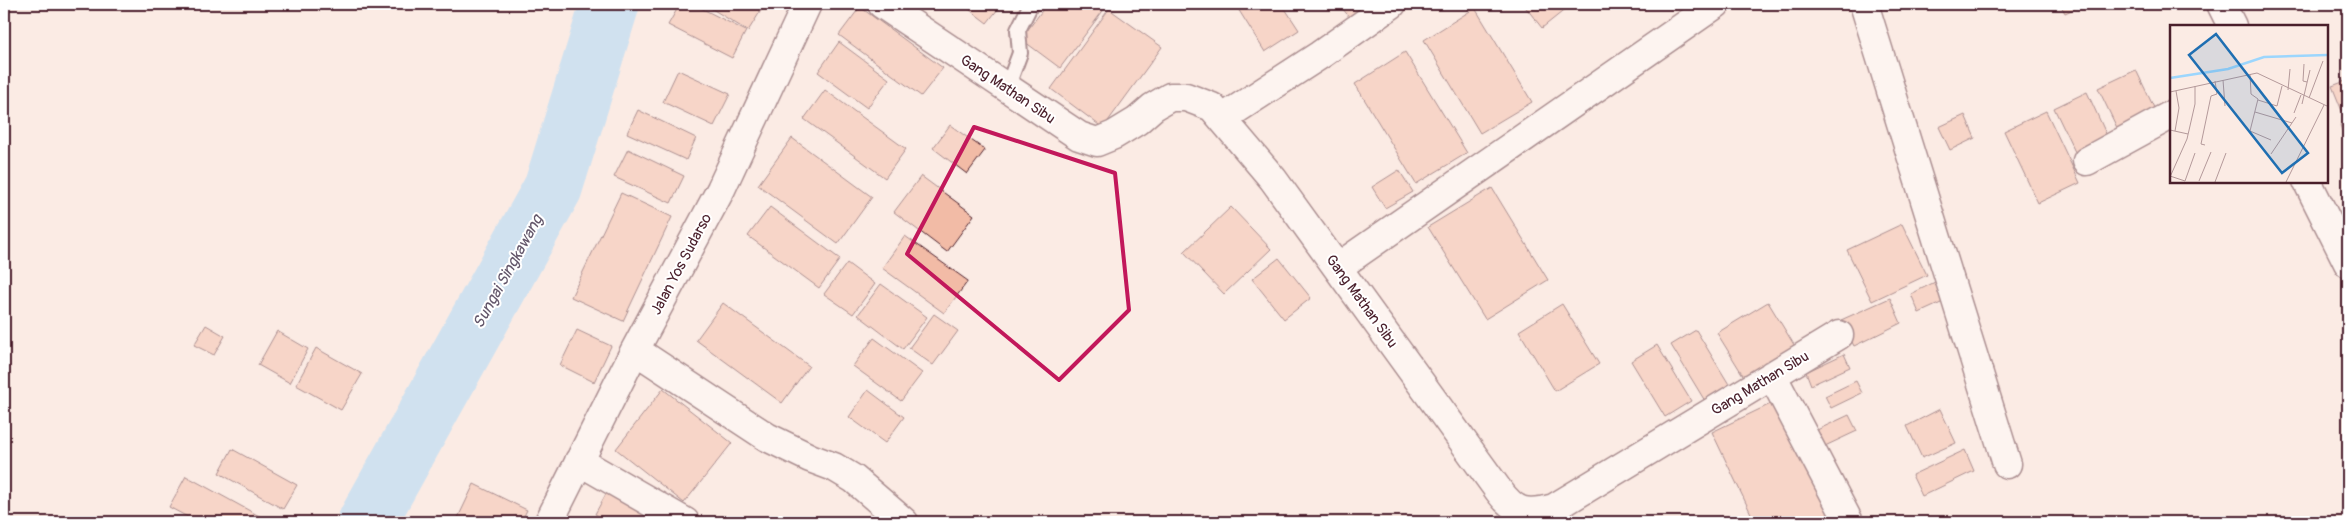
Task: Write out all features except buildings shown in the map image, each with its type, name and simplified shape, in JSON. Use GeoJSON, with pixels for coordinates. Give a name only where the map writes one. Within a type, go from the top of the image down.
{"type":"FeatureCollection","features":[{"type":"Feature","properties":{"kind":"street","name":"Jalan Yos Sudarso"},"geometry":{"type":"LineString","coordinates":[[549,522],[635,350],[722,190],[807,4]]}},
{"type":"Feature","properties":{"kind":"street","name":"Gang Mathan Sibu"},"geometry":{"type":"LineString","coordinates":[[882,4],[1079,136],[1097,142],[1114,135],[1137,121],[1153,107],[1170,97],[1186,97],[1212,107],[1273,179],[1338,266],[1499,491],[1510,505],[1522,511],[1535,513],[1554,508],[1839,335]]}},
{"type":"Feature","properties":{"kind":"street"},"geometry":{"type":"LineString","coordinates":[[1223,118],[1320,55],[1392,4]]}},
{"type":"Feature","properties":{"kind":"street"},"geometry":{"type":"LineString","coordinates":[[1338,266],[1716,4]]}},
{"type":"Feature","properties":{"kind":"street"},"geometry":{"type":"LineString","coordinates":[[1864,4],[2007,464]]}},
{"type":"Feature","properties":{"kind":"street"},"geometry":{"type":"LineString","coordinates":[[2222,4],[2232,25]]}},
{"type":"Feature","properties":{"kind":"street"},"geometry":{"type":"LineString","coordinates":[[2087,161],[2170,116]]}},
{"type":"Feature","properties":{"kind":"street"},"geometry":{"type":"LineString","coordinates":[[2308,182],[2348,263]]}},
{"type":"Feature","properties":{"kind":"street"},"geometry":{"type":"LineString","coordinates":[[635,350],[766,437],[834,467],[854,479],[904,522]]}},
{"type":"Feature","properties":{"kind":"street"},"geometry":{"type":"LineString","coordinates":[[1772,376],[1849,522]]}},
{"type":"Feature","properties":{"kind":"street"},"geometry":{"type":"LineString","coordinates":[[579,461],[685,522]]}},
{"type":"Feature","properties":{"kind":"lane"},"geometry":{"type":"LineString","coordinates":[[1007,88],[1020,53],[1018,30],[1029,8]]}},
{"type":"Feature","properties":{"kind":"highlighted area"},"geometry":{"type":"Polygon","coordinates":[[[974,127],[1115,173],[1129,310],[1059,380],[907,254],[974,127]]]}},
{"type":"Feature","properties":{"kind":"waterway","name":"Sungai Singkawang"},"geometry":{"type":"LineString","coordinates":[[367,522],[553,188],[610,4]]}}]}
